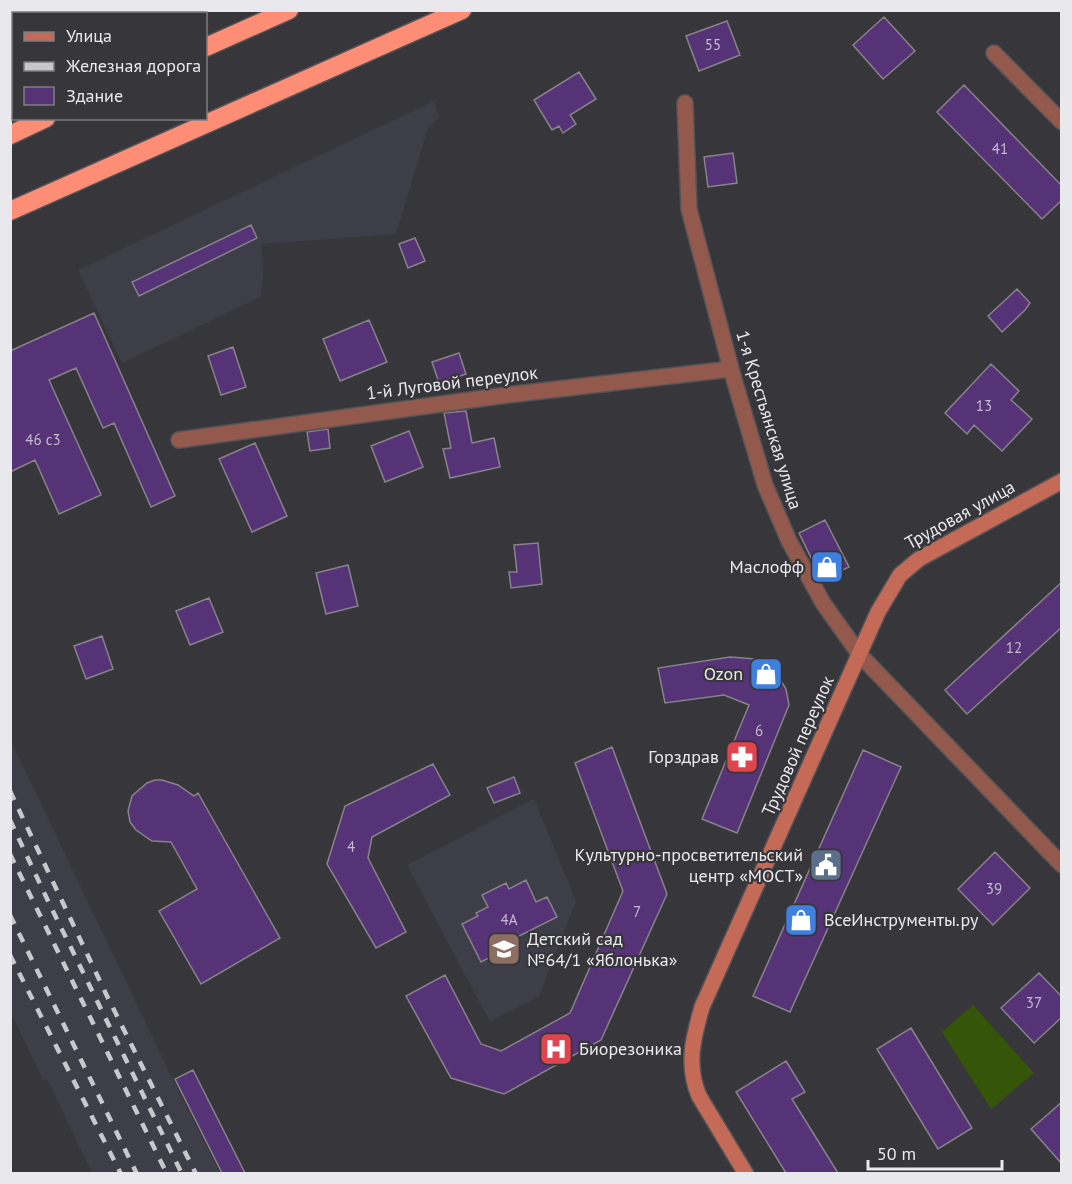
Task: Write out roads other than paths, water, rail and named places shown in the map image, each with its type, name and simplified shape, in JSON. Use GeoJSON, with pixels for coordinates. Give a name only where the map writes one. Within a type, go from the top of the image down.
{"type":"FeatureCollection","features":[{"type":"Feature","properties":{"kind":"highway"},"geometry":{"type":"LineString","coordinates":[[207,47],[289,10]]}},
{"type":"Feature","properties":{"kind":"highway"},"geometry":{"type":"LineString","coordinates":[[10,211],[462,10]]}},
{"type":"Feature","properties":{"kind":"highway"},"geometry":{"type":"LineString","coordinates":[[10,135],[42,120]]}},
{"type":"Feature","properties":{"kind":"main road","name":"Трудовая улица"},"geometry":{"type":"LineString","coordinates":[[888,594],[900,575],[919,559],[1062,481]]}},
{"type":"Feature","properties":{"kind":"main road","name":"Трудовой переулок"},"geometry":{"type":"LineString","coordinates":[[746,1173],[693,1083],[690,1063],[693,1038],[702,1007],[888,594]]}},
{"type":"Feature","properties":{"kind":"street"},"geometry":{"type":"LineString","coordinates":[[994,52],[1062,122]]}},
{"type":"Feature","properties":{"kind":"street","name":"1-я Крестьянская улица"},"geometry":{"type":"LineString","coordinates":[[685,103],[689,209],[731,369],[765,485],[789,540],[823,603],[860,655],[1062,865]]}},
{"type":"Feature","properties":{"kind":"street","name":"1-й Луговой переулок"},"geometry":{"type":"LineString","coordinates":[[179,440],[507,395],[731,369]]}},
{"type":"Feature","properties":{"kind":"railway"},"geometry":{"type":"LineString","coordinates":[[10,791],[107,996],[196,1174]]}},
{"type":"Feature","properties":{"kind":"railway"},"geometry":{"type":"LineString","coordinates":[[10,820],[182,1174]]}},
{"type":"Feature","properties":{"kind":"railway"},"geometry":{"type":"LineString","coordinates":[[10,854],[167,1174]]}},
{"type":"Feature","properties":{"kind":"railway"},"geometry":{"type":"LineString","coordinates":[[10,915],[137,1174]]}},
{"type":"Feature","properties":{"kind":"railway"},"geometry":{"type":"LineString","coordinates":[[10,955],[121,1174]]}},
{"type":"Feature","properties":{"kind":"place","name":"Маслофф"},"geometry":{"type":"Point","coordinates":[827,567]}},
{"type":"Feature","properties":{"kind":"place","name":"Ozon"},"geometry":{"type":"Point","coordinates":[766,674]}},
{"type":"Feature","properties":{"kind":"place","name":"Горздрав"},"geometry":{"type":"Point","coordinates":[742,757]}},
{"type":"Feature","properties":{"kind":"place","name":"Культурно-просветительский центр «МОСТ»"},"geometry":{"type":"Point","coordinates":[826,865]}},
{"type":"Feature","properties":{"kind":"place","name":"ВсеИнструменты.ру"},"geometry":{"type":"Point","coordinates":[801,920]}},
{"type":"Feature","properties":{"kind":"place","name":"Детский сад №64/1 «Яблонька»"},"geometry":{"type":"Point","coordinates":[504,949]}},
{"type":"Feature","properties":{"kind":"place","name":"Биорезоника"},"geometry":{"type":"Point","coordinates":[556,1049]}}]}
